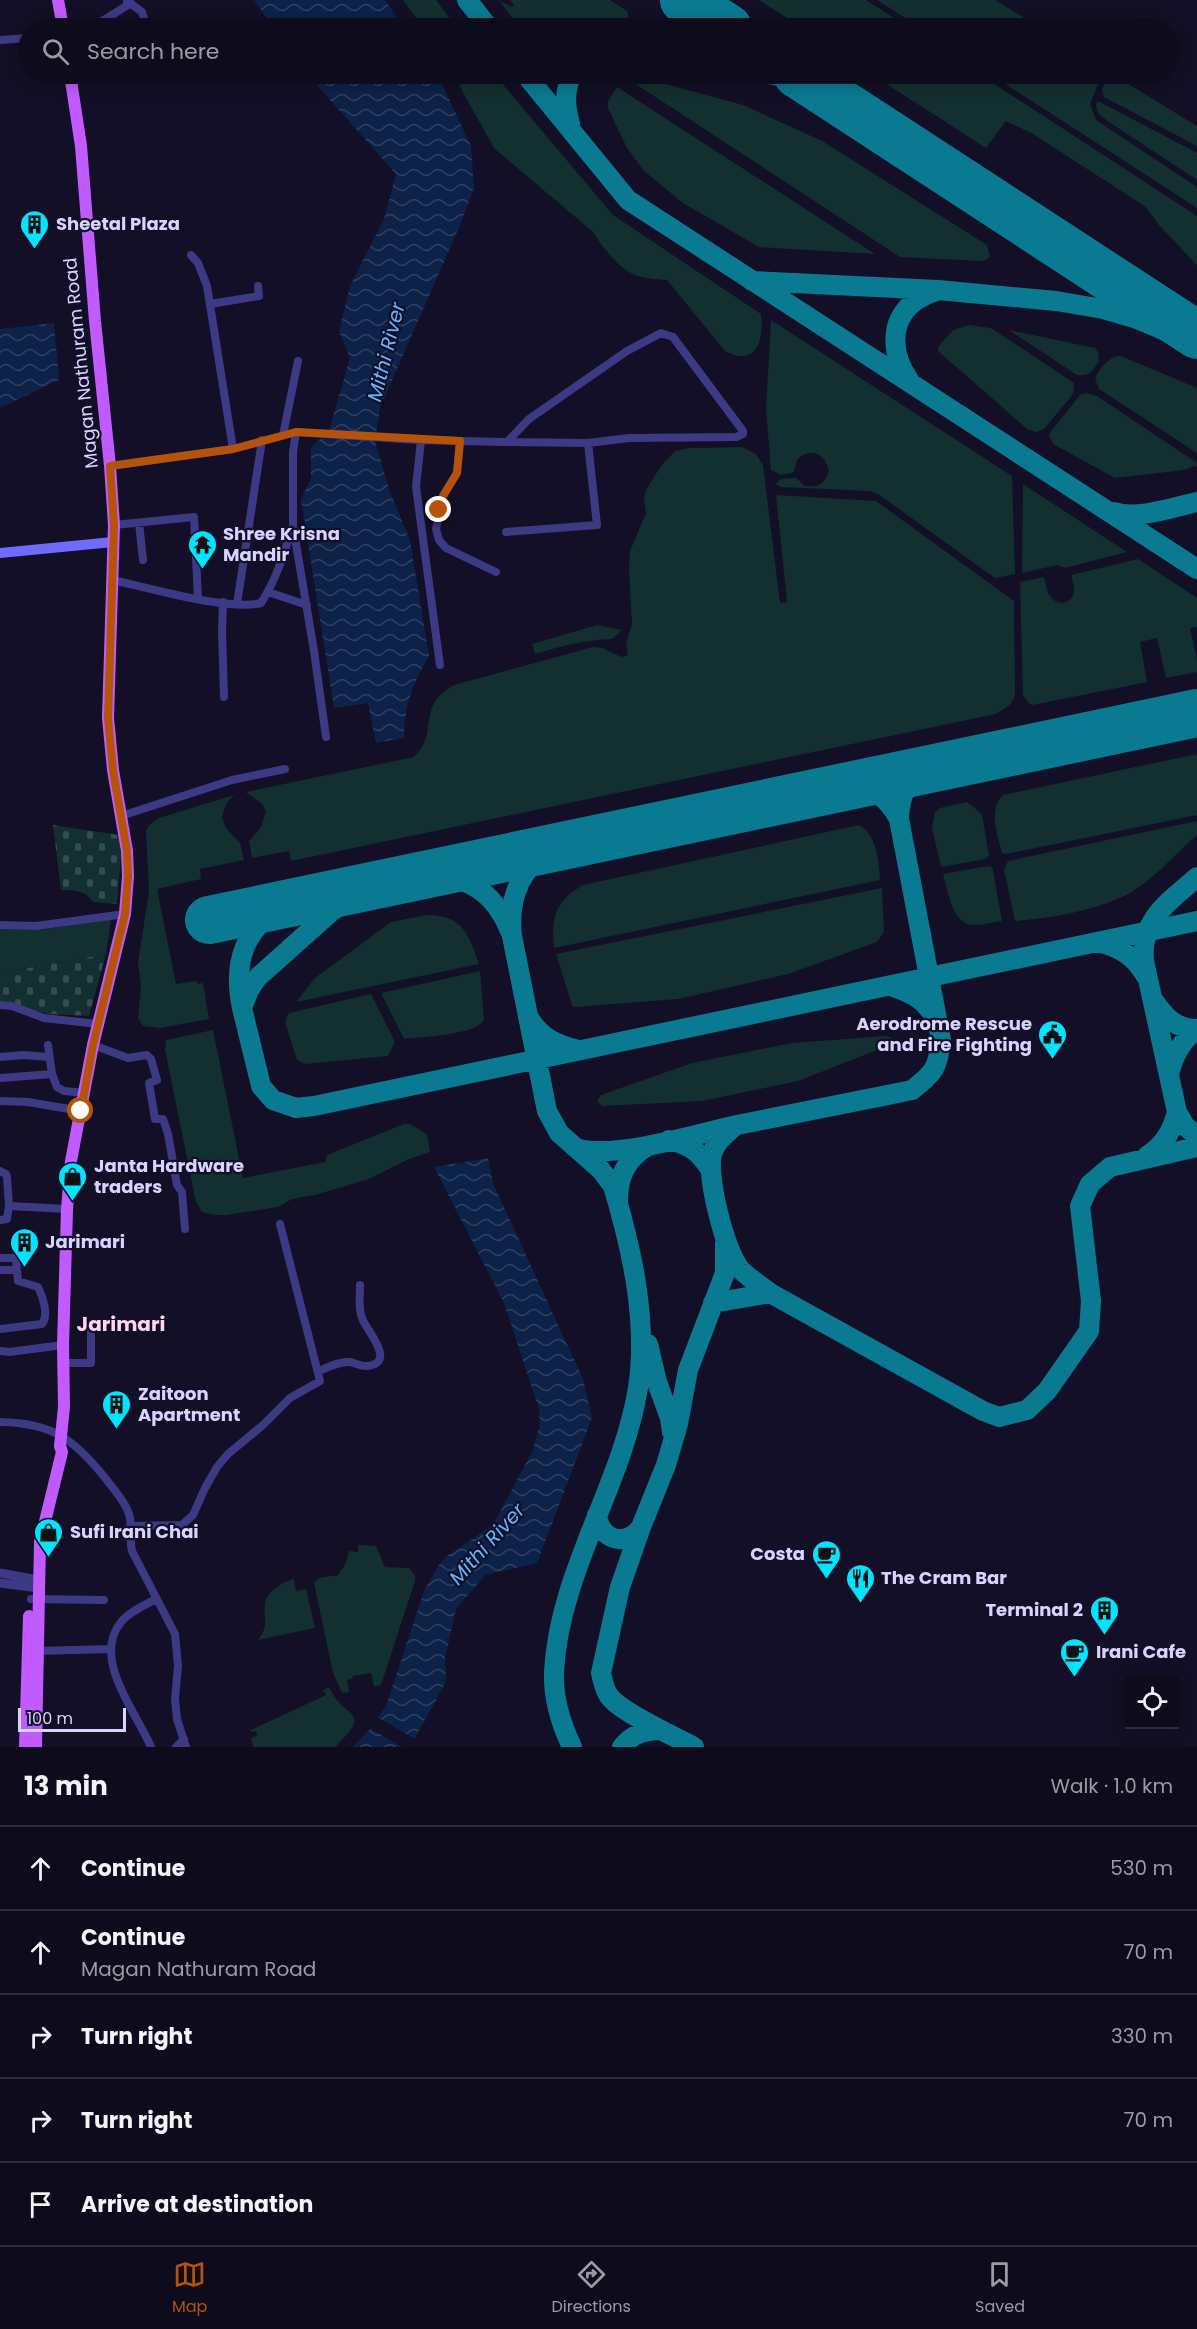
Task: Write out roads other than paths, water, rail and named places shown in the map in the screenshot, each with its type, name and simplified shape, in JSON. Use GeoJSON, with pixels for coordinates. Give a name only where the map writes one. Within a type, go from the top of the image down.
{"type":"FeatureCollection","features":[{"type":"Feature","properties":{"kind":"main road"},"geometry":{"type":"LineString","coordinates":[[58,0],[61,18]]}},
{"type":"Feature","properties":{"kind":"main road","name":"Magan Nathuram Road"},"geometry":{"type":"LineString","coordinates":[[32,1651],[37,1521],[60,1441],[64,1407],[63,1345],[67,1209],[71,1161],[93,1045],[125,914],[128,867],[108,718],[114,525],[110,466],[95,321],[81,146],[72,84]]}},
{"type":"Feature","properties":{"kind":"main road"},"geometry":{"type":"LineString","coordinates":[[0,553],[113,542]]}},
{"type":"Feature","properties":{"kind":"main road"},"geometry":{"type":"LineString","coordinates":[[26,1747],[32,1651]]}},
{"type":"Feature","properties":{"kind":"main road"},"geometry":{"type":"LineString","coordinates":[[32,1651],[36,1747]]}},
{"type":"Feature","properties":{"kind":"street"},"geometry":{"type":"LineString","coordinates":[[105,18],[128,1],[142,12],[144,18]]}},
{"type":"Feature","properties":{"kind":"street"},"geometry":{"type":"LineString","coordinates":[[0,40],[18,39]]}},
{"type":"Feature","properties":{"kind":"street"},"geometry":{"type":"LineString","coordinates":[[191,255],[198,263],[207,286],[233,449]]}},
{"type":"Feature","properties":{"kind":"street"},"geometry":{"type":"LineString","coordinates":[[210,304],[259,296],[258,286]]}},
{"type":"Feature","properties":{"kind":"street"},"geometry":{"type":"LineString","coordinates":[[110,466],[233,449],[296,432],[419,440],[507,442],[588,443],[629,438],[736,437],[743,434],[743,431],[673,337],[661,333],[627,351],[529,419],[507,442]]}},
{"type":"Feature","properties":{"kind":"street"},"geometry":{"type":"LineString","coordinates":[[283,435],[298,361]]}},
{"type":"Feature","properties":{"kind":"street"},"geometry":{"type":"LineString","coordinates":[[296,432],[293,452],[293,526],[326,737]]}},
{"type":"Feature","properties":{"kind":"street"},"geometry":{"type":"LineString","coordinates":[[237,604],[262,440]]}},
{"type":"Feature","properties":{"kind":"street"},"geometry":{"type":"LineString","coordinates":[[419,440],[416,487],[440,665]]}},
{"type":"Feature","properties":{"kind":"street"},"geometry":{"type":"LineString","coordinates":[[460,441],[457,473],[443,496],[439,510],[436,529],[439,540],[446,548],[496,572]]}},
{"type":"Feature","properties":{"kind":"street"},"geometry":{"type":"LineString","coordinates":[[506,532],[597,525],[588,443]]}},
{"type":"Feature","properties":{"kind":"street"},"geometry":{"type":"LineString","coordinates":[[114,525],[194,517],[198,599]]}},
{"type":"Feature","properties":{"kind":"street"},"geometry":{"type":"LineString","coordinates":[[139,523],[143,560]]}},
{"type":"Feature","properties":{"kind":"street"},"geometry":{"type":"LineString","coordinates":[[113,580],[198,599],[248,606],[261,603],[282,560],[293,526]]}},
{"type":"Feature","properties":{"kind":"street"},"geometry":{"type":"LineString","coordinates":[[268,592],[307,605]]}},
{"type":"Feature","properties":{"kind":"street"},"geometry":{"type":"LineString","coordinates":[[223,602],[224,697]]}},
{"type":"Feature","properties":{"kind":"street"},"geometry":{"type":"LineString","coordinates":[[121,816],[232,780],[285,770]]}},
{"type":"Feature","properties":{"kind":"street"},"geometry":{"type":"LineString","coordinates":[[0,925],[44,925],[125,914]]}},
{"type":"Feature","properties":{"kind":"street"},"geometry":{"type":"LineString","coordinates":[[0,1005],[12,1006],[44,1018],[98,1024]]}},
{"type":"Feature","properties":{"kind":"street"},"geometry":{"type":"LineString","coordinates":[[93,1045],[128,1058],[147,1055],[151,1059],[157,1080],[149,1083],[155,1119],[164,1119],[177,1185],[182,1192],[185,1229]]}},
{"type":"Feature","properties":{"kind":"street"},"geometry":{"type":"LineString","coordinates":[[48,1046],[52,1074],[58,1089],[84,1093]]}},
{"type":"Feature","properties":{"kind":"street"},"geometry":{"type":"LineString","coordinates":[[0,1057],[23,1055],[49,1057]]}},
{"type":"Feature","properties":{"kind":"street"},"geometry":{"type":"LineString","coordinates":[[0,1078],[52,1074]]}},
{"type":"Feature","properties":{"kind":"street"},"geometry":{"type":"LineString","coordinates":[[0,1101],[28,1102],[81,1111]]}},
{"type":"Feature","properties":{"kind":"street"},"geometry":{"type":"LineString","coordinates":[[0,1171],[8,1177],[9,1206],[7,1219],[0,1220]]}},
{"type":"Feature","properties":{"kind":"street"},"geometry":{"type":"LineString","coordinates":[[9,1206],[67,1209]]}},
{"type":"Feature","properties":{"kind":"street"},"geometry":{"type":"LineString","coordinates":[[130,1526],[182,1525],[187,1522],[222,1461],[290,1398],[319,1383],[321,1378],[280,1224]]}},
{"type":"Feature","properties":{"kind":"street"},"geometry":{"type":"LineString","coordinates":[[0,1258],[14,1258],[18,1281],[38,1287],[42,1295],[45,1320],[42,1324],[0,1329]]}},
{"type":"Feature","properties":{"kind":"street"},"geometry":{"type":"LineString","coordinates":[[0,1270],[17,1270]]}},
{"type":"Feature","properties":{"kind":"street"},"geometry":{"type":"LineString","coordinates":[[319,1371],[346,1363],[369,1366],[377,1362],[380,1357],[379,1347],[365,1325],[360,1311],[360,1285]]}},
{"type":"Feature","properties":{"kind":"street"},"geometry":{"type":"LineString","coordinates":[[63,1363],[91,1363],[91,1329]]}},
{"type":"Feature","properties":{"kind":"street"},"geometry":{"type":"LineString","coordinates":[[0,1351],[9,1352],[63,1345]]}},
{"type":"Feature","properties":{"kind":"street"},"geometry":{"type":"LineString","coordinates":[[0,1422],[35,1424],[88,1456],[124,1504],[130,1517],[132,1551],[175,1634],[178,1666],[175,1699],[177,1719],[185,1743],[176,1747]]}},
{"type":"Feature","properties":{"kind":"street"},"geometry":{"type":"LineString","coordinates":[[0,1573],[35,1589]]}},
{"type":"Feature","properties":{"kind":"street"},"geometry":{"type":"LineString","coordinates":[[0,1583],[104,1600]]}},
{"type":"Feature","properties":{"kind":"street"},"geometry":{"type":"LineString","coordinates":[[151,1747],[138,1718],[121,1692],[111,1649],[120,1623],[156,1599]]}},
{"type":"Feature","properties":{"kind":"street"},"geometry":{"type":"LineString","coordinates":[[32,1651],[111,1649]]}},
{"type":"Feature","properties":{"kind":"water"},"geometry":{"type":"Polygon","coordinates":[[[254,0],[385,0],[397,18],[267,18],[254,0]]]}},
{"type":"Feature","properties":{"kind":"water","name":"Mithi River"},"geometry":{"type":"Polygon","coordinates":[[[316,84],[442,84],[471,146],[474,188],[380,408],[375,441],[390,492],[410,540],[429,656],[410,695],[404,738],[376,743],[368,703],[334,708],[301,499],[311,478],[311,448],[329,430],[350,358],[339,331],[350,286],[384,219],[396,174],[316,84]]]}},
{"type":"Feature","properties":{"kind":"water"},"geometry":{"type":"Polygon","coordinates":[[[54,323],[59,380],[0,408],[0,329],[54,323]]]}},
{"type":"Feature","properties":{"kind":"water","name":"Mithi River"},"geometry":{"type":"Polygon","coordinates":[[[488,1158],[493,1183],[583,1379],[592,1418],[537,1563],[485,1575],[456,1609],[445,1658],[446,1682],[410,1747],[353,1747],[370,1729],[386,1706],[424,1591],[438,1566],[447,1556],[493,1525],[533,1450],[540,1424],[539,1409],[504,1303],[434,1167],[488,1158]]]}},
{"type":"Feature","properties":{"kind":"place","name":"Sheetal Plaza"},"geometry":{"type":"Point","coordinates":[35,250]}},
{"type":"Feature","properties":{"kind":"place","name":"Shree Krisna Mandir"},"geometry":{"type":"Point","coordinates":[202,570]}},
{"type":"Feature","properties":{"kind":"place","name":"Aerodrome Rescue and Fire Fighting"},"geometry":{"type":"Point","coordinates":[1053,1060]}},
{"type":"Feature","properties":{"kind":"place","name":"Janta Hardware traders"},"geometry":{"type":"Point","coordinates":[73,1202]}},
{"type":"Feature","properties":{"kind":"place","name":"Jarimari"},"geometry":{"type":"Point","coordinates":[24,1268]}},
{"type":"Feature","properties":{"kind":"place","name":"Zaitoon Apartment"},"geometry":{"type":"Point","coordinates":[117,1430]}},
{"type":"Feature","properties":{"kind":"place","name":"Sufi Irani Chai"},"geometry":{"type":"Point","coordinates":[49,1558]}},
{"type":"Feature","properties":{"kind":"place","name":"Costa"},"geometry":{"type":"Point","coordinates":[826,1580]}},
{"type":"Feature","properties":{"kind":"place","name":"The Cram Bar"},"geometry":{"type":"Point","coordinates":[860,1604]}},
{"type":"Feature","properties":{"kind":"place","name":"Terminal 2"},"geometry":{"type":"Point","coordinates":[1104,1636]}},
{"type":"Feature","properties":{"kind":"place","name":"Irani Cafe"},"geometry":{"type":"Point","coordinates":[1075,1678]}},
{"type":"Feature","properties":{"kind":"district","name":"Jarimari"},"geometry":{"type":"Point","coordinates":[121,1324]}}]}
